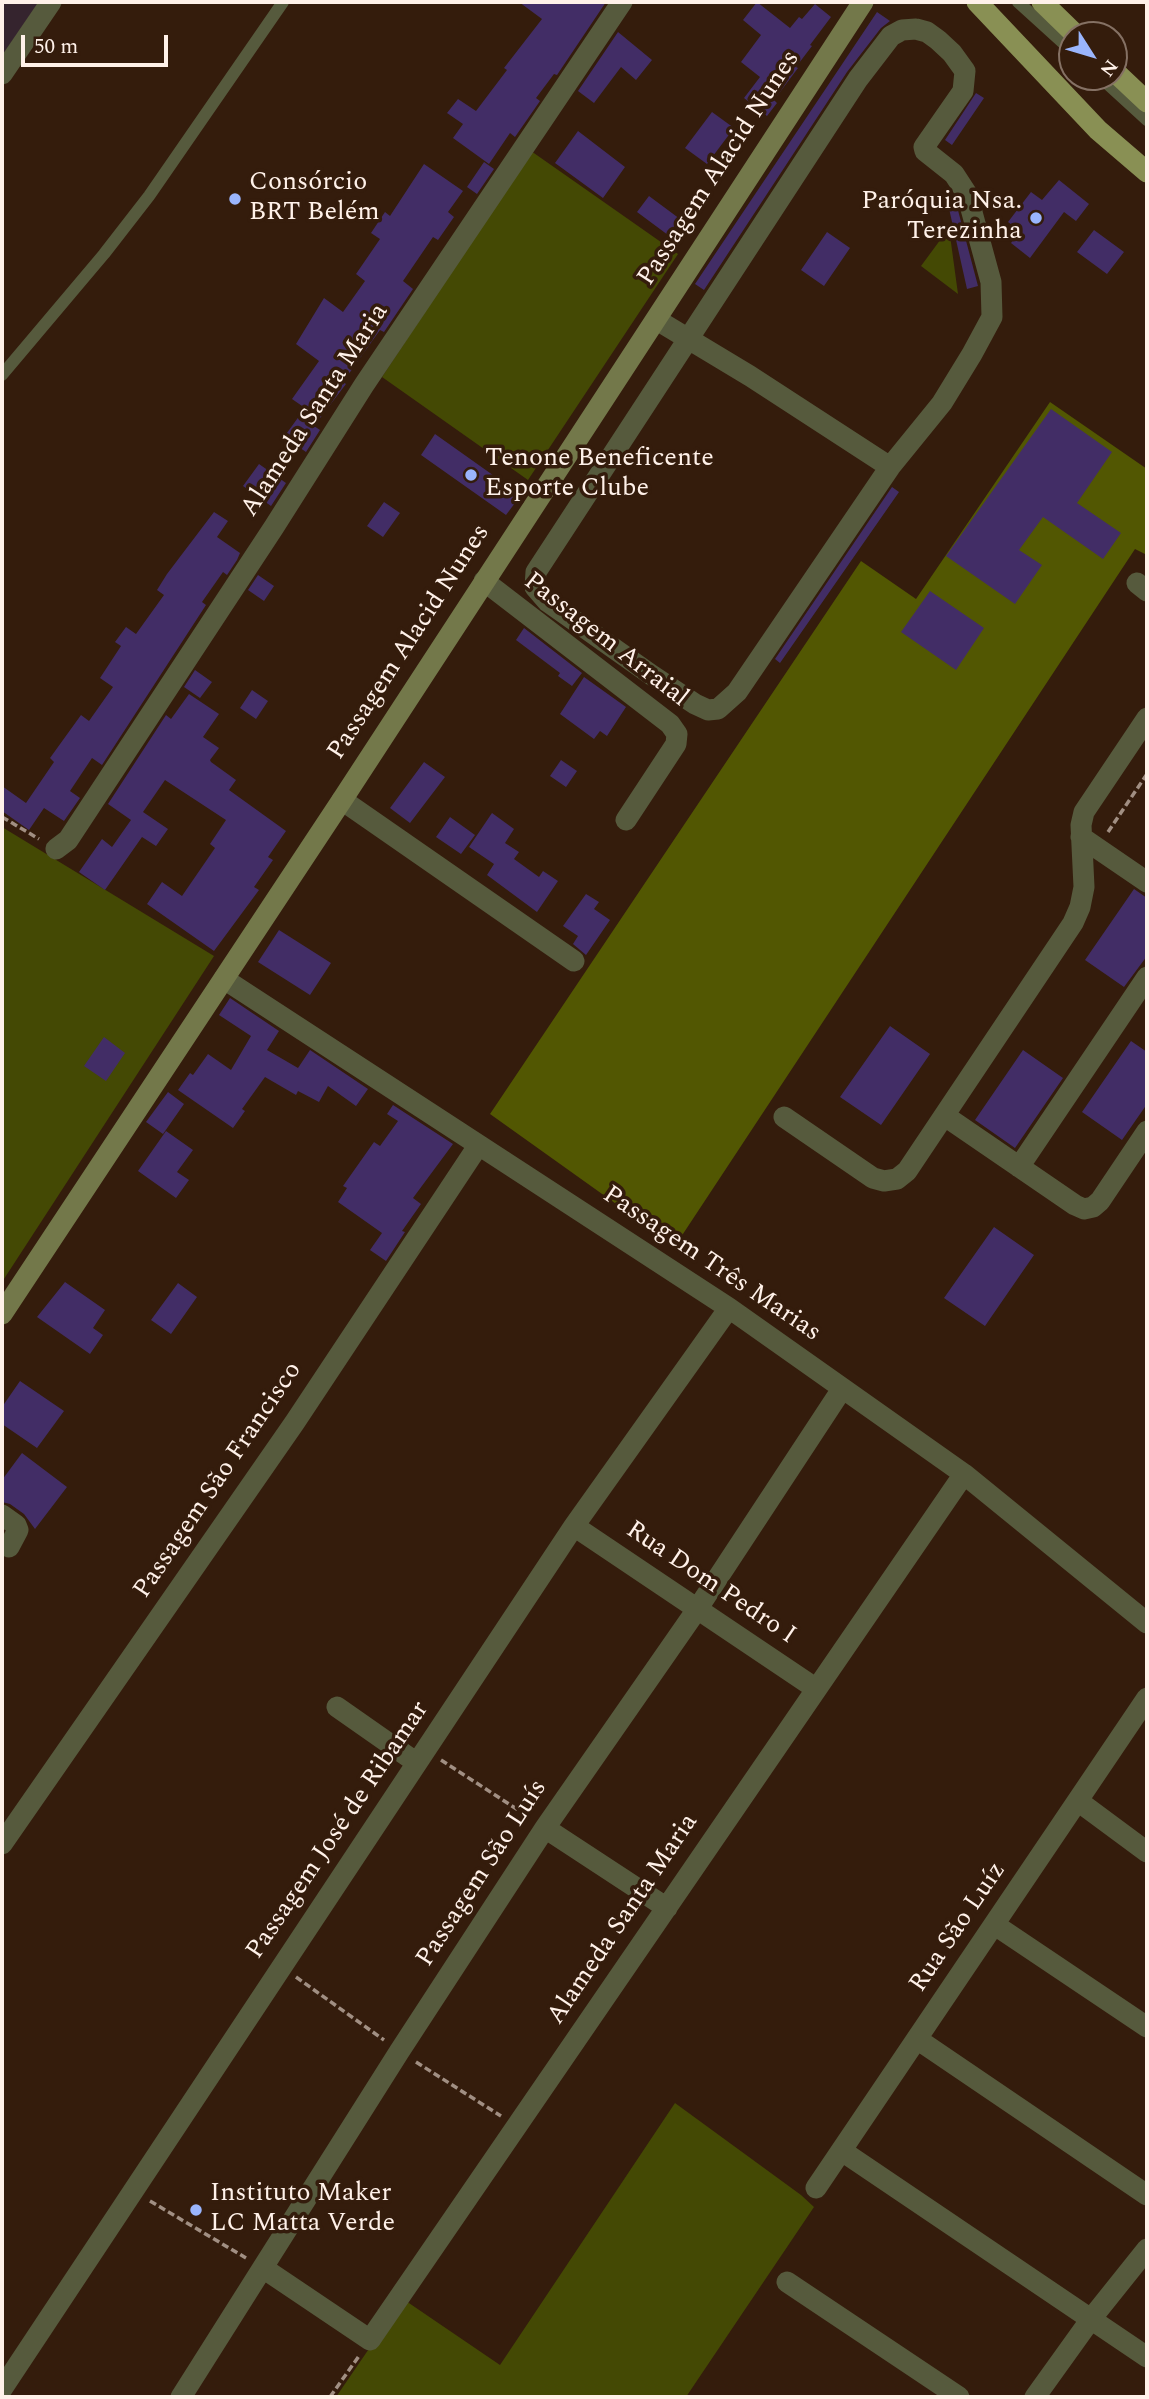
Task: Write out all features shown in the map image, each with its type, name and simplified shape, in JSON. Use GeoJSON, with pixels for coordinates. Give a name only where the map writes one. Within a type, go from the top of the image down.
{"type":"FeatureCollection","features":[{"type":"Feature","properties":{"kind":"main road","name":"Passagem Alacid Nunes"},"geometry":{"type":"LineString","coordinates":[[2,1314],[657,320],[863,2]]}},
{"type":"Feature","properties":{"kind":"main road"},"geometry":{"type":"LineString","coordinates":[[976,2],[1098,130],[1147,172]]}},
{"type":"Feature","properties":{"kind":"main road"},"geometry":{"type":"LineString","coordinates":[[1042,2],[1062,21]]}},
{"type":"Feature","properties":{"kind":"main road"},"geometry":{"type":"LineString","coordinates":[[1128,84],[1147,102]]}},
{"type":"Feature","properties":{"kind":"street"},"geometry":{"type":"LineString","coordinates":[[2,75],[51,2]]}},
{"type":"Feature","properties":{"kind":"street","name":"Alameda Santa Maria"},"geometry":{"type":"LineString","coordinates":[[56,849],[68,840],[364,385],[622,2]]}},
{"type":"Feature","properties":{"kind":"street"},"geometry":{"type":"LineString","coordinates":[[916,29],[927,32],[952,53],[965,71],[963,91],[924,147],[954,174],[967,194],[991,282],[992,317],[942,403],[890,467],[737,692],[718,709],[708,710],[695,704],[548,602],[540,595],[534,582],[539,566],[858,79],[891,36],[902,30],[916,29]]}},
{"type":"Feature","properties":{"kind":"street"},"geometry":{"type":"LineString","coordinates":[[657,320],[750,376],[890,467]]}},
{"type":"Feature","properties":{"kind":"street","name":"Passagem Arraial"},"geometry":{"type":"LineString","coordinates":[[484,581],[670,724],[677,734],[676,744],[626,820]]}},
{"type":"Feature","properties":{"kind":"street"},"geometry":{"type":"LineString","coordinates":[[784,1117],[873,1178],[884,1181],[897,1179],[906,1171],[1073,923],[1084,887],[1081,825],[1084,812],[1147,718]]}},
{"type":"Feature","properties":{"kind":"street"},"geometry":{"type":"LineString","coordinates":[[342,800],[574,961]]}},
{"type":"Feature","properties":{"kind":"street"},"geometry":{"type":"LineString","coordinates":[[1081,836],[1147,882]]}},
{"type":"Feature","properties":{"kind":"street"},"geometry":{"type":"LineString","coordinates":[[1019,1167],[1147,977]]}},
{"type":"Feature","properties":{"kind":"street","name":"Passagem Três Marias"},"geometry":{"type":"LineString","coordinates":[[224,979],[729,1308],[964,1474],[1147,1623]]}},
{"type":"Feature","properties":{"kind":"street"},"geometry":{"type":"LineString","coordinates":[[945,1116],[1084,1209],[1093,1207],[1100,1201],[1147,1131]]}},
{"type":"Feature","properties":{"kind":"street","name":"Passagem São Francisco"},"geometry":{"type":"LineString","coordinates":[[2,1844],[295,1422],[478,1146]]}},
{"type":"Feature","properties":{"kind":"street","name":"Passagem José de Ribamar"},"geometry":{"type":"LineString","coordinates":[[2,2389],[574,1526],[729,1308]]}},
{"type":"Feature","properties":{"kind":"street","name":"Passagem São Luís"},"geometry":{"type":"LineString","coordinates":[[181,2397],[545,1828],[698,1608],[842,1389]]}},
{"type":"Feature","properties":{"kind":"street","name":"Alameda Santa Maria"},"geometry":{"type":"LineString","coordinates":[[370,2340],[964,1474]]}},
{"type":"Feature","properties":{"kind":"street"},"geometry":{"type":"LineString","coordinates":[[2,1515],[16,1525],[18,1530],[9,1547]]}},
{"type":"Feature","properties":{"kind":"street","name":"Rua Dom Pedro I"},"geometry":{"type":"LineString","coordinates":[[574,1526],[816,1688]]}},
{"type":"Feature","properties":{"kind":"street","name":"Rua São Luíz"},"geometry":{"type":"LineString","coordinates":[[816,2188],[1147,1698]]}},
{"type":"Feature","properties":{"kind":"street"},"geometry":{"type":"LineString","coordinates":[[337,1707],[421,1756]]}},
{"type":"Feature","properties":{"kind":"street"},"geometry":{"type":"LineString","coordinates":[[1078,1801],[1147,1852]]}},
{"type":"Feature","properties":{"kind":"street"},"geometry":{"type":"LineString","coordinates":[[545,1828],[667,1908]]}},
{"type":"Feature","properties":{"kind":"street"},"geometry":{"type":"LineString","coordinates":[[995,1925],[1147,2027]]}},
{"type":"Feature","properties":{"kind":"street"},"geometry":{"type":"LineString","coordinates":[[917,2039],[1147,2195]]}},
{"type":"Feature","properties":{"kind":"street"},"geometry":{"type":"LineString","coordinates":[[842,2151],[1147,2357]]}},
{"type":"Feature","properties":{"kind":"street"},"geometry":{"type":"LineString","coordinates":[[1035,2397],[1091,2319],[1147,2249]]}},
{"type":"Feature","properties":{"kind":"street"},"geometry":{"type":"LineString","coordinates":[[263,2268],[370,2340]]}},
{"type":"Feature","properties":{"kind":"street"},"geometry":{"type":"LineString","coordinates":[[787,2282],[959,2397]]}},
{"type":"Feature","properties":{"kind":"lane"},"geometry":{"type":"LineString","coordinates":[[2,375],[149,196],[283,2]]}},
{"type":"Feature","properties":{"kind":"lane"},"geometry":{"type":"LineString","coordinates":[[1018,2],[1058,38]]}},
{"type":"Feature","properties":{"kind":"lane"},"geometry":{"type":"LineString","coordinates":[[1115,91],[1147,120]]}},
{"type":"Feature","properties":{"kind":"path"},"geometry":{"type":"LineString","coordinates":[[1107,834],[1147,775]]}},
{"type":"Feature","properties":{"kind":"path"},"geometry":{"type":"LineString","coordinates":[[2,817],[56,849]]}},
{"type":"Feature","properties":{"kind":"path"},"geometry":{"type":"LineString","coordinates":[[421,1756],[545,1828]]}},
{"type":"Feature","properties":{"kind":"path"},"geometry":{"type":"LineString","coordinates":[[134,2191],[263,2268]]}},
{"type":"Feature","properties":{"kind":"path"},"geometry":{"type":"LineString","coordinates":[[330,2397],[370,2340]]}},
{"type":"Feature","properties":{"kind":"shaded area"},"geometry":{"type":"Polygon","coordinates":[[[2,2],[39,2],[2,56],[2,2]]]}},
{"type":"Feature","properties":{"kind":"shaded area"},"geometry":{"type":"Polygon","coordinates":[[[1050,402],[1147,469],[1147,555],[1135,549],[675,1246],[490,1114],[861,561],[916,599],[1050,402]]]}},
{"type":"Feature","properties":{"kind":"green space"},"geometry":{"type":"Polygon","coordinates":[[[531,151],[678,254],[528,480],[382,377],[531,151]]]}},
{"type":"Feature","properties":{"kind":"green space"},"geometry":{"type":"Polygon","coordinates":[[[949,228],[958,294],[921,266],[949,228]]]}},
{"type":"Feature","properties":{"kind":"green space"},"geometry":{"type":"Polygon","coordinates":[[[2,827],[214,956],[2,1282],[2,827]]]}},
{"type":"Feature","properties":{"kind":"green space"},"geometry":{"type":"Polygon","coordinates":[[[675,2103],[814,2207],[686,2397],[336,2397],[403,2299],[500,2365],[675,2103]]]}},
{"type":"Feature","properties":{"kind":"building"},"geometry":{"type":"Polygon","coordinates":[[[519,2],[606,2],[557,75],[554,74],[536,98],[540,101],[515,137],[510,133],[489,164],[453,138],[463,124],[447,113],[458,99],[476,111],[507,70],[504,68],[542,19],[519,2]]]}},
{"type":"Feature","properties":{"kind":"building"},"geometry":{"type":"Polygon","coordinates":[[[757,2],[790,28],[815,4],[831,17],[774,100],[777,103],[767,116],[744,98],[760,77],[741,62],[761,35],[743,20],[757,2]]]}},
{"type":"Feature","properties":{"kind":"building"},"geometry":{"type":"Polygon","coordinates":[[[877,12],[890,21],[881,28],[847,72],[704,290],[695,284],[877,12]]]}},
{"type":"Feature","properties":{"kind":"building"},"geometry":{"type":"Polygon","coordinates":[[[618,32],[652,60],[636,80],[621,67],[594,103],[578,91],[618,32]]]}},
{"type":"Feature","properties":{"kind":"building"},"geometry":{"type":"Polygon","coordinates":[[[976,93],[984,98],[952,145],[945,140],[976,93]]]}},
{"type":"Feature","properties":{"kind":"building"},"geometry":{"type":"Polygon","coordinates":[[[712,112],[734,128],[707,164],[685,148],[712,112]]]}},
{"type":"Feature","properties":{"kind":"building"},"geometry":{"type":"Polygon","coordinates":[[[578,131],[625,167],[603,198],[555,163],[578,131]]]}},
{"type":"Feature","properties":{"kind":"building"},"geometry":{"type":"Polygon","coordinates":[[[484,162],[494,169],[477,194],[467,187],[484,162]]]}},
{"type":"Feature","properties":{"kind":"building"},"geometry":{"type":"Polygon","coordinates":[[[424,164],[463,191],[448,212],[454,217],[438,240],[433,237],[403,281],[413,289],[384,332],[380,330],[343,382],[346,384],[314,426],[320,430],[306,452],[284,437],[305,408],[292,399],[319,361],[296,344],[324,298],[343,312],[365,281],[356,274],[380,239],[371,233],[385,212],[390,216],[424,164]]]}},
{"type":"Feature","properties":{"kind":"building","name":"Paróquia Nsa. Terezinha"},"geometry":{"type":"Polygon","coordinates":[[[1059,180],[1089,204],[1076,221],[1064,212],[1030,258],[1011,243],[1020,231],[1008,222],[1031,192],[1042,200],[1059,180]]]}},
{"type":"Feature","properties":{"kind":"building"},"geometry":{"type":"Polygon","coordinates":[[[951,194],[955,199],[978,286],[967,289],[946,195],[951,194]]]}},
{"type":"Feature","properties":{"kind":"building"},"geometry":{"type":"Polygon","coordinates":[[[649,196],[680,219],[668,235],[637,212],[649,196]]]}},
{"type":"Feature","properties":{"kind":"building"},"geometry":{"type":"Polygon","coordinates":[[[1094,230],[1124,252],[1107,274],[1077,252],[1094,230]]]}},
{"type":"Feature","properties":{"kind":"building"},"geometry":{"type":"Polygon","coordinates":[[[827,232],[850,248],[824,286],[801,270],[827,232]]]}},
{"type":"Feature","properties":{"kind":"building"},"geometry":{"type":"Polygon","coordinates":[[[1051,409],[1112,452],[1077,503],[1121,533],[1103,559],[1043,517],[1019,550],[1042,565],[1015,604],[946,556],[1051,409]]]}},
{"type":"Feature","properties":{"kind":"building","name":"Tenone Beneficente Esporte Clube"},"geometry":{"type":"Polygon","coordinates":[[[435,434],[521,495],[506,515],[421,455],[435,434]]]}},
{"type":"Feature","properties":{"kind":"building"},"geometry":{"type":"Polygon","coordinates":[[[259,464],[286,483],[271,506],[243,486],[259,464]]]}},
{"type":"Feature","properties":{"kind":"building"},"geometry":{"type":"Polygon","coordinates":[[[892,487],[899,492],[780,663],[775,659],[892,487]]]}},
{"type":"Feature","properties":{"kind":"building"},"geometry":{"type":"Polygon","coordinates":[[[384,502],[400,513],[383,537],[367,526],[384,502]]]}},
{"type":"Feature","properties":{"kind":"building"},"geometry":{"type":"Polygon","coordinates":[[[214,512],[228,521],[217,537],[240,553],[237,560],[227,575],[223,572],[202,602],[206,605],[102,765],[92,758],[70,791],[80,798],[64,821],[44,808],[29,830],[2,811],[2,786],[26,803],[54,762],[50,758],[81,715],[89,721],[113,687],[100,678],[121,646],[115,642],[126,627],[136,634],[164,595],[157,590],[167,574],[214,512]]]}},
{"type":"Feature","properties":{"kind":"building"},"geometry":{"type":"Polygon","coordinates":[[[258,575],[274,586],[264,601],[248,590],[258,575]]]}},
{"type":"Feature","properties":{"kind":"building"},"geometry":{"type":"Polygon","coordinates":[[[930,591],[984,628],[956,670],[901,632],[930,591]]]}},
{"type":"Feature","properties":{"kind":"building"},"geometry":{"type":"Polygon","coordinates":[[[524,628],[582,673],[572,686],[558,676],[560,673],[516,640],[524,628]]]}},
{"type":"Feature","properties":{"kind":"building"},"geometry":{"type":"Polygon","coordinates":[[[195,670],[212,682],[200,698],[184,687],[195,670]]]}},
{"type":"Feature","properties":{"kind":"building"},"geometry":{"type":"Polygon","coordinates":[[[584,677],[626,707],[607,736],[600,731],[594,739],[560,714],[584,677]]]}},
{"type":"Feature","properties":{"kind":"building"},"geometry":{"type":"Polygon","coordinates":[[[252,690],[268,701],[256,719],[240,708],[252,690]]]}},
{"type":"Feature","properties":{"kind":"building"},"geometry":{"type":"Polygon","coordinates":[[[189,694],[219,714],[203,737],[219,748],[211,762],[236,780],[229,790],[286,831],[268,857],[273,860],[254,887],[259,890],[214,951],[147,904],[162,882],[182,896],[215,848],[210,844],[226,820],[165,780],[143,812],[168,829],[156,846],[142,837],[105,890],[79,872],[102,839],[112,847],[131,820],[108,804],[166,715],[171,719],[189,694]]]}},
{"type":"Feature","properties":{"kind":"building"},"geometry":{"type":"Polygon","coordinates":[[[561,760],[577,771],[566,787],[550,776],[561,760]]]}},
{"type":"Feature","properties":{"kind":"building"},"geometry":{"type":"Polygon","coordinates":[[[424,762],[445,777],[410,823],[390,808],[424,762]]]}},
{"type":"Feature","properties":{"kind":"building"},"geometry":{"type":"Polygon","coordinates":[[[492,813],[514,829],[505,843],[519,852],[514,859],[539,877],[543,871],[558,881],[537,912],[487,875],[494,864],[469,847],[492,813]]]}},
{"type":"Feature","properties":{"kind":"building"},"geometry":{"type":"Polygon","coordinates":[[[450,817],[475,835],[461,854],[436,837],[450,817]]]}},
{"type":"Feature","properties":{"kind":"building"},"geometry":{"type":"Polygon","coordinates":[[[1134,889],[1147,898],[1147,956],[1124,987],[1085,960],[1134,889]]]}},
{"type":"Feature","properties":{"kind":"building"},"geometry":{"type":"Polygon","coordinates":[[[586,894],[599,902],[594,909],[610,920],[586,955],[573,944],[578,936],[563,926],[586,894]]]}},
{"type":"Feature","properties":{"kind":"building"},"geometry":{"type":"Polygon","coordinates":[[[279,930],[331,963],[310,995],[258,962],[279,930]]]}},
{"type":"Feature","properties":{"kind":"building"},"geometry":{"type":"Polygon","coordinates":[[[230,998],[279,1031],[267,1050],[298,1068],[310,1050],[368,1089],[356,1106],[328,1086],[319,1102],[298,1091],[296,1095],[265,1077],[242,1109],[245,1111],[233,1128],[178,1090],[208,1054],[231,1070],[251,1036],[219,1015],[230,998]]]}},
{"type":"Feature","properties":{"kind":"building"},"geometry":{"type":"Polygon","coordinates":[[[890,1026],[930,1054],[881,1125],[840,1097],[890,1026]]]}},
{"type":"Feature","properties":{"kind":"building"},"geometry":{"type":"Polygon","coordinates":[[[104,1037],[125,1053],[106,1081],[84,1066],[104,1037]]]}},
{"type":"Feature","properties":{"kind":"building"},"geometry":{"type":"Polygon","coordinates":[[[1131,1041],[1147,1052],[1147,1104],[1122,1140],[1082,1112],[1131,1041]]]}},
{"type":"Feature","properties":{"kind":"building"},"geometry":{"type":"Polygon","coordinates":[[[1023,1050],[1063,1078],[1015,1148],[975,1120],[1023,1050]]]}},
{"type":"Feature","properties":{"kind":"building"},"geometry":{"type":"Polygon","coordinates":[[[168,1092],[184,1104],[163,1134],[146,1122],[168,1092]]]}},
{"type":"Feature","properties":{"kind":"building"},"geometry":{"type":"Polygon","coordinates":[[[393,1105],[453,1144],[413,1198],[421,1204],[386,1261],[370,1250],[382,1233],[338,1202],[347,1188],[343,1186],[374,1142],[380,1146],[398,1121],[387,1114],[393,1105]]]}},
{"type":"Feature","properties":{"kind":"building"},"geometry":{"type":"Polygon","coordinates":[[[166,1131],[193,1150],[177,1172],[189,1180],[176,1198],[138,1171],[166,1131]]]}},
{"type":"Feature","properties":{"kind":"building"},"geometry":{"type":"Polygon","coordinates":[[[994,1227],[1034,1255],[985,1326],[944,1298],[994,1227]]]}},
{"type":"Feature","properties":{"kind":"building"},"geometry":{"type":"Polygon","coordinates":[[[65,1282],[105,1310],[93,1328],[103,1335],[90,1354],[37,1317],[65,1282]]]}},
{"type":"Feature","properties":{"kind":"building"},"geometry":{"type":"Polygon","coordinates":[[[178,1283],[197,1297],[171,1334],[151,1320],[178,1283]]]}},
{"type":"Feature","properties":{"kind":"building"},"geometry":{"type":"Polygon","coordinates":[[[20,1381],[64,1411],[37,1448],[2,1424],[2,1407],[20,1381]]]}},
{"type":"Feature","properties":{"kind":"building"},"geometry":{"type":"Polygon","coordinates":[[[22,1453],[67,1487],[35,1529],[24,1514],[2,1502],[2,1480],[22,1453]]]}},
{"type":"Feature","properties":{"kind":"place","name":"Consórcio BRT Belém"},"geometry":{"type":"Point","coordinates":[235,199]}},
{"type":"Feature","properties":{"kind":"place","name":"Paróquia Nsa. Terezinha"},"geometry":{"type":"Point","coordinates":[1036,218]}},
{"type":"Feature","properties":{"kind":"place","name":"Tenone Beneficente Esporte Clube"},"geometry":{"type":"Point","coordinates":[471,475]}},
{"type":"Feature","properties":{"kind":"place","name":"Instituto Maker LC Matta Verde"},"geometry":{"type":"Point","coordinates":[196,2210]}}]}
